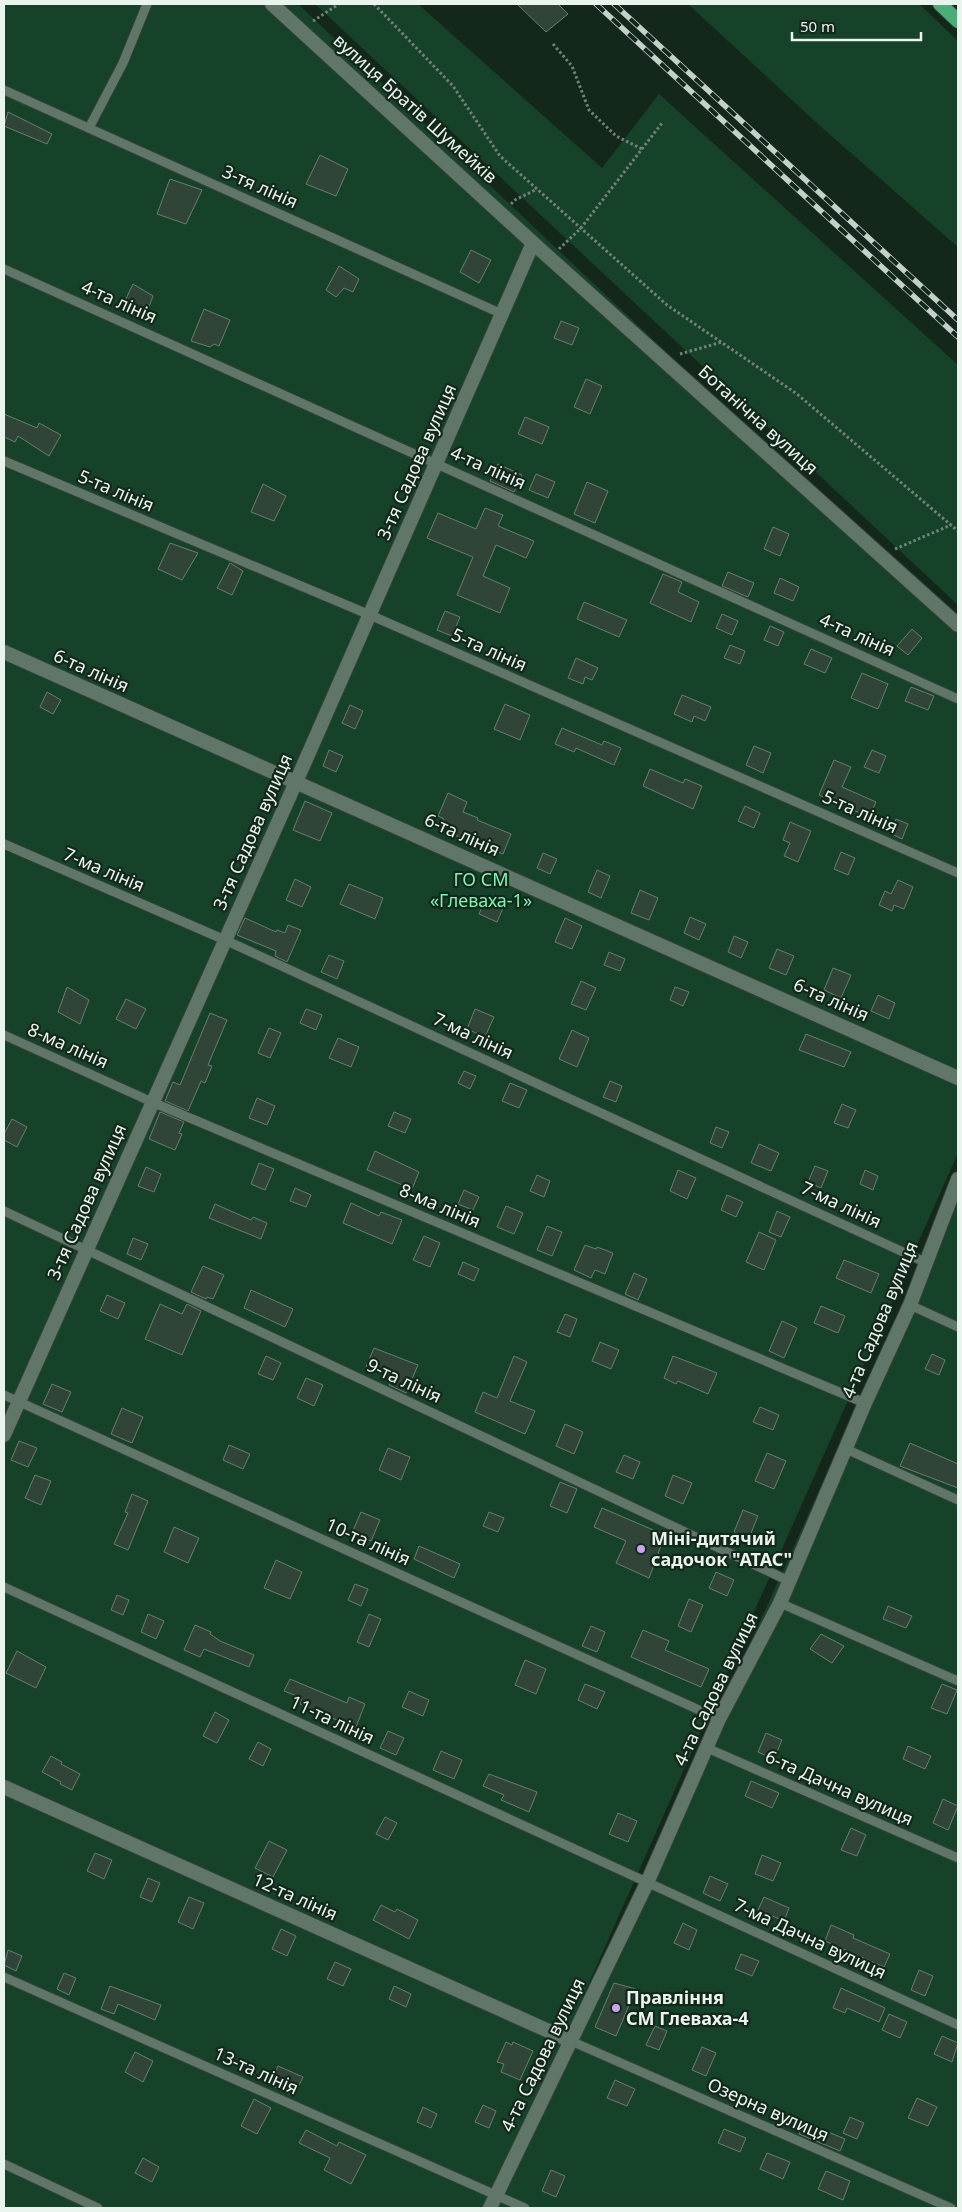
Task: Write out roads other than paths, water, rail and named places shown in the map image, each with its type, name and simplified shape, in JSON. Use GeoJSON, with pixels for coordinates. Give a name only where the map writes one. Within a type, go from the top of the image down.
{"type":"FeatureCollection","features":[{"type":"Feature","properties":{"kind":"highway"},"geometry":{"type":"LineString","coordinates":[[940,4],[958,21]]}},
{"type":"Feature","properties":{"kind":"street","name":"вулиця Братів Шумейків"},"geometry":{"type":"LineString","coordinates":[[272,4],[533,243]]}},
{"type":"Feature","properties":{"kind":"street","name":"3-тя Садова вулиця"},"geometry":{"type":"LineString","coordinates":[[4,1435],[226,940],[533,243]]}},
{"type":"Feature","properties":{"kind":"street","name":"Ботанічна вулиця"},"geometry":{"type":"LineString","coordinates":[[533,243],[958,625]]}},
{"type":"Feature","properties":{"kind":"street","name":"6-та лінія"},"geometry":{"type":"LineString","coordinates":[[4,652],[958,1078]]}},
{"type":"Feature","properties":{"kind":"street","name":"4-та Садова вулиця"},"geometry":{"type":"LineString","coordinates":[[492,2202],[647,1883],[719,1719],[780,1603],[865,1403],[910,1305],[958,1179]]}},
{"type":"Feature","properties":{"kind":"street","name":"12-та лінія"},"geometry":{"type":"LineString","coordinates":[[4,1786],[571,2041]]}},
{"type":"Feature","properties":{"kind":"lane"},"geometry":{"type":"LineString","coordinates":[[89,128],[123,63],[147,4]]}},
{"type":"Feature","properties":{"kind":"lane","name":"3-тя лінія"},"geometry":{"type":"LineString","coordinates":[[4,90],[502,314]]}},
{"type":"Feature","properties":{"kind":"lane","name":"4-та лінія"},"geometry":{"type":"LineString","coordinates":[[4,269],[437,462],[958,699]]}},
{"type":"Feature","properties":{"kind":"lane","name":"5-та лінія"},"geometry":{"type":"LineString","coordinates":[[4,461],[370,615],[958,873]]}},
{"type":"Feature","properties":{"kind":"lane","name":"7-ма лінія"},"geometry":{"type":"LineString","coordinates":[[4,844],[226,940],[927,1262]]}},
{"type":"Feature","properties":{"kind":"lane","name":"8-ма лінія"},"geometry":{"type":"LineString","coordinates":[[4,1035],[152,1102],[865,1403]]}},
{"type":"Feature","properties":{"kind":"lane","name":"9-та лінія"},"geometry":{"type":"LineString","coordinates":[[4,1211],[789,1581]]}},
{"type":"Feature","properties":{"kind":"lane"},"geometry":{"type":"LineString","coordinates":[[910,1305],[958,1327]]}},
{"type":"Feature","properties":{"kind":"lane","name":"10-та лінія"},"geometry":{"type":"LineString","coordinates":[[4,1395],[719,1719]]}},
{"type":"Feature","properties":{"kind":"lane"},"geometry":{"type":"LineString","coordinates":[[846,1449],[958,1500]]}},
{"type":"Feature","properties":{"kind":"lane","name":"11-та лінія"},"geometry":{"type":"LineString","coordinates":[[4,1587],[647,1883]]}},
{"type":"Feature","properties":{"kind":"lane"},"geometry":{"type":"LineString","coordinates":[[780,1603],[958,1681]]}},
{"type":"Feature","properties":{"kind":"lane","name":"6-та Дачна вулиця"},"geometry":{"type":"LineString","coordinates":[[707,1748],[958,1858]]}},
{"type":"Feature","properties":{"kind":"lane","name":"7-ма Дачна вулиця"},"geometry":{"type":"LineString","coordinates":[[647,1883],[958,2025]]}},
{"type":"Feature","properties":{"kind":"lane","name":"13-та лінія"},"geometry":{"type":"LineString","coordinates":[[4,1977],[492,2202],[525,2208]]}},
{"type":"Feature","properties":{"kind":"lane","name":"Озерна вулиця"},"geometry":{"type":"LineString","coordinates":[[571,2041],[952,2208]]}},
{"type":"Feature","properties":{"kind":"lane"},"geometry":{"type":"LineString","coordinates":[[4,2164],[98,2208]]}},
{"type":"Feature","properties":{"kind":"railway"},"geometry":{"type":"LineString","coordinates":[[596,4],[958,337]]}},
{"type":"Feature","properties":{"kind":"railway"},"geometry":{"type":"LineString","coordinates":[[614,4],[958,320]]}},
{"type":"Feature","properties":{"kind":"place","name":"Міні-дитячий садочок \"АТАС\""},"geometry":{"type":"Point","coordinates":[641,1549]}},
{"type":"Feature","properties":{"kind":"place","name":"Правління СМ Глеваха-4"},"geometry":{"type":"Point","coordinates":[616,2008]}},
{"type":"Feature","properties":{"kind":"park label","name":"ГО СМ «Глеваха-1»"},"geometry":{"type":"Point","coordinates":[481,890]}}]}
